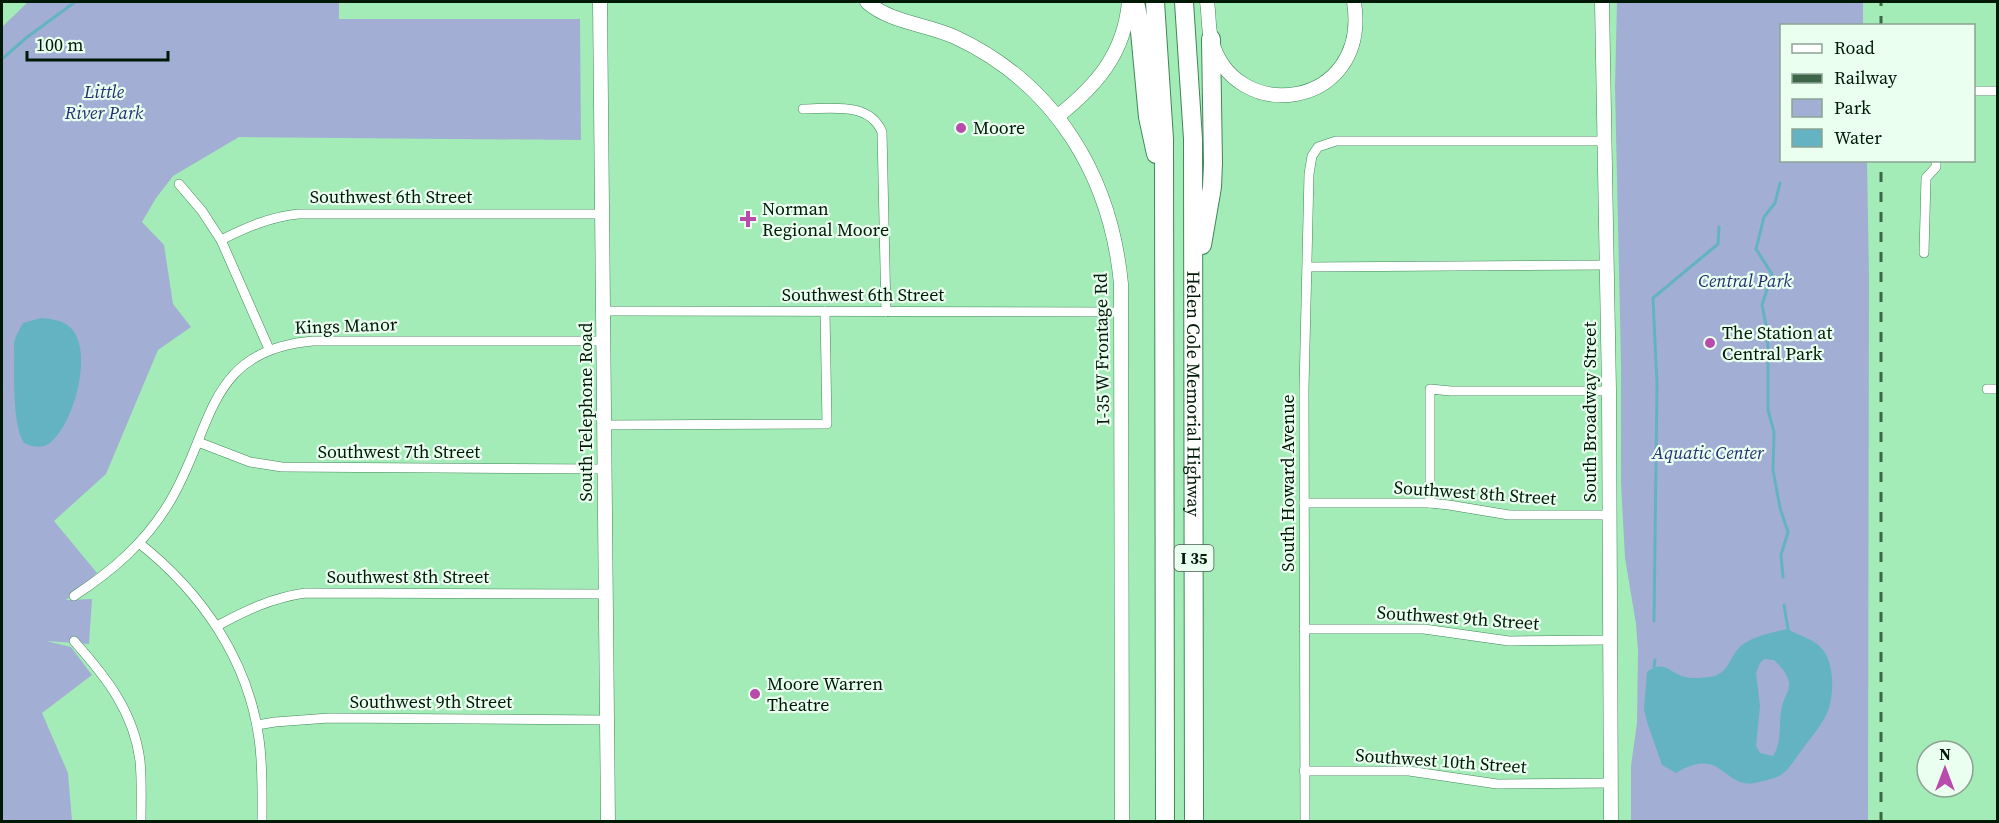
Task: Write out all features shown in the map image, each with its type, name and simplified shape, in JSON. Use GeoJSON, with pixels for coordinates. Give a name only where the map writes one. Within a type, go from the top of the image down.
{"type":"FeatureCollection","features":[{"type":"Feature","properties":{"kind":"highway"},"geometry":{"type":"LineString","coordinates":[[1135,2],[1148,117],[1164,188]]}},
{"type":"Feature","properties":{"kind":"highway","name":"Helen Cole Memorial Highway"},"geometry":{"type":"LineString","coordinates":[[1155,2],[1163,116],[1164,188],[1166,822]]}},
{"type":"Feature","properties":{"kind":"highway","name":"Helen Cole Memorial Highway"},"geometry":{"type":"LineString","coordinates":[[1184,2],[1193,139],[1194,822]]}},
{"type":"Feature","properties":{"kind":"highway"},"geometry":{"type":"LineString","coordinates":[[1194,294],[1212,187],[1214,116],[1211,39]]}},
{"type":"Feature","properties":{"kind":"main road","name":"South Telephone Road"},"geometry":{"type":"LineString","coordinates":[[600,2],[608,822]]}},
{"type":"Feature","properties":{"kind":"main road","name":"I-35 W Frontage Rd"},"geometry":{"type":"LineString","coordinates":[[867,2],[885,14],[955,37],[1021,81],[1058,116],[1082,152],[1104,202],[1119,262],[1121,312],[1122,822]]}},
{"type":"Feature","properties":{"kind":"main road"},"geometry":{"type":"LineString","coordinates":[[1058,116],[1091,87],[1106,68],[1121,41],[1126,26],[1129,2]]}},
{"type":"Feature","properties":{"kind":"main road"},"geometry":{"type":"LineString","coordinates":[[1207,2],[1211,39],[1223,63],[1246,86],[1272,95],[1293,95],[1305,92],[1333,76],[1348,57],[1355,36],[1354,2]]}},
{"type":"Feature","properties":{"kind":"main road","name":"South Broadway Street"},"geometry":{"type":"LineString","coordinates":[[1602,2],[1609,391],[1611,822]]}},
{"type":"Feature","properties":{"kind":"street"},"geometry":{"type":"LineString","coordinates":[[1975,91],[1998,91]]}},
{"type":"Feature","properties":{"kind":"street"},"geometry":{"type":"LineString","coordinates":[[803,109],[850,108],[871,116],[882,132],[886,312]]}},
{"type":"Feature","properties":{"kind":"street","name":"South Howard Avenue"},"geometry":{"type":"LineString","coordinates":[[1305,822],[1304,389],[1310,164],[1318,147],[1336,141],[1604,141]]}},
{"type":"Feature","properties":{"kind":"street"},"geometry":{"type":"LineString","coordinates":[[1924,253],[1926,178],[1936,167],[1936,162]]}},
{"type":"Feature","properties":{"kind":"street"},"geometry":{"type":"LineString","coordinates":[[179,184],[202,211],[221,240],[269,349]]}},
{"type":"Feature","properties":{"kind":"street","name":"Southwest 6th Street"},"geometry":{"type":"LineString","coordinates":[[221,240],[271,218],[298,214],[603,214]]}},
{"type":"Feature","properties":{"kind":"street"},"geometry":{"type":"LineString","coordinates":[[1308,267],[1607,265]]}},
{"type":"Feature","properties":{"kind":"street","name":"Southwest 6th Street"},"geometry":{"type":"LineString","coordinates":[[603,311],[1121,312]]}},
{"type":"Feature","properties":{"kind":"street"},"geometry":{"type":"LineString","coordinates":[[604,425],[827,424],[825,311]]}},
{"type":"Feature","properties":{"kind":"street","name":"Kings Manor"},"geometry":{"type":"LineString","coordinates":[[74,596],[102,577],[139,543],[154,525],[178,488],[214,402],[223,388],[244,365],[269,349],[313,341],[604,341]]}},
{"type":"Feature","properties":{"kind":"street"},"geometry":{"type":"LineString","coordinates":[[1430,503],[1430,389],[1609,391]]}},
{"type":"Feature","properties":{"kind":"street"},"geometry":{"type":"LineString","coordinates":[[1987,389],[1998,389]]}},
{"type":"Feature","properties":{"kind":"street","name":"Southwest 7th Street"},"geometry":{"type":"LineString","coordinates":[[198,442],[250,462],[282,467],[604,469]]}},
{"type":"Feature","properties":{"kind":"street","name":"Southwest 8th Street"},"geometry":{"type":"LineString","coordinates":[[1304,503],[1430,503],[1449,504],[1509,515],[1608,515]]}},
{"type":"Feature","properties":{"kind":"street"},"geometry":{"type":"LineString","coordinates":[[139,543],[182,581],[217,626],[240,672],[257,725],[261,766],[261,822]]}},
{"type":"Feature","properties":{"kind":"street","name":"Southwest 8th Street"},"geometry":{"type":"LineString","coordinates":[[217,626],[259,604],[305,594],[605,594]]}},
{"type":"Feature","properties":{"kind":"street","name":"Southwest 9th Street"},"geometry":{"type":"LineString","coordinates":[[1304,629],[1424,629],[1509,640],[1609,640]]}},
{"type":"Feature","properties":{"kind":"street"},"geometry":{"type":"LineString","coordinates":[[74,641],[113,688],[132,727],[140,759],[141,822]]}},
{"type":"Feature","properties":{"kind":"street","name":"Southwest 9th Street"},"geometry":{"type":"LineString","coordinates":[[257,725],[328,718],[606,720]]}},
{"type":"Feature","properties":{"kind":"street","name":"Southwest 10th Street"},"geometry":{"type":"LineString","coordinates":[[1304,771],[1409,771],[1497,784],[1611,783]]}},
{"type":"Feature","properties":{"kind":"green space","name":"Little River Park"},"geometry":{"type":"Polygon","coordinates":[[[28,2],[339,2],[339,19],[580,19],[581,140],[239,137],[173,176],[156,198],[142,222],[164,245],[173,304],[191,327],[158,350],[106,474],[54,521],[97,573],[66,600],[92,599],[89,644],[46,641],[71,647],[92,675],[42,713],[68,773],[72,821],[2,822],[2,27],[28,2]]]}},
{"type":"Feature","properties":{"kind":"green space","name":"Central Park"},"geometry":{"type":"Polygon","coordinates":[[[1617,2],[1863,2],[1863,24],[1780,24],[1780,162],[1867,162],[1869,278],[1868,821],[1631,821],[1631,766],[1637,723],[1638,651],[1625,558],[1621,483],[1621,363],[1615,87],[1617,2]]]}},
{"type":"Feature","properties":{"kind":"water"},"geometry":{"type":"Polygon","coordinates":[[[41,318],[53,319],[71,328],[78,339],[81,370],[73,405],[59,434],[50,443],[37,447],[24,443],[17,422],[14,395],[14,343],[23,323],[41,318]]]}},
{"type":"Feature","properties":{"kind":"water"},"geometry":{"type":"Polygon","coordinates":[[[1788,629],[1820,646],[1827,656],[1832,686],[1827,714],[1787,770],[1772,779],[1744,783],[1713,765],[1691,766],[1676,773],[1662,765],[1644,709],[1647,672],[1653,668],[1663,667],[1688,678],[1714,676],[1724,670],[1737,650],[1748,641],[1788,629]],[[1764,659],[1756,673],[1760,706],[1756,746],[1760,753],[1773,756],[1779,738],[1782,706],[1789,686],[1786,674],[1774,660],[1764,659]]]}},
{"type":"Feature","properties":{"kind":"waterway"},"geometry":{"type":"LineString","coordinates":[[2,59],[75,2]]}},
{"type":"Feature","properties":{"kind":"waterway"},"geometry":{"type":"LineString","coordinates":[[1780,183],[1775,203],[1764,217],[1756,249],[1772,274],[1762,305],[1768,347],[1768,410],[1774,432],[1773,470],[1780,508],[1788,532],[1781,555],[1783,577]]}},
{"type":"Feature","properties":{"kind":"waterway"},"geometry":{"type":"LineString","coordinates":[[1654,621],[1657,384],[1653,298],[1718,244],[1719,227]]}},
{"type":"Feature","properties":{"kind":"waterway"},"geometry":{"type":"LineString","coordinates":[[1784,605],[1788,629]]}},
{"type":"Feature","properties":{"kind":"waterway"},"geometry":{"type":"LineString","coordinates":[[1654,667],[1655,660]]}},
{"type":"Feature","properties":{"kind":"railway"},"geometry":{"type":"LineString","coordinates":[[1881,2],[1881,24]]}},
{"type":"Feature","properties":{"kind":"railway"},"geometry":{"type":"LineString","coordinates":[[1881,162],[1881,822]]}},
{"type":"Feature","properties":{"kind":"place","name":"Moore"},"geometry":{"type":"Point","coordinates":[961,128]}},
{"type":"Feature","properties":{"kind":"place","name":"Norman Regional Moore"},"geometry":{"type":"Point","coordinates":[748,219]}},
{"type":"Feature","properties":{"kind":"place","name":"The Station at Central Park"},"geometry":{"type":"Point","coordinates":[1710,343]}},
{"type":"Feature","properties":{"kind":"place","name":"Moore Warren Theatre"},"geometry":{"type":"Point","coordinates":[755,694]}},
{"type":"Feature","properties":{"kind":"park label","name":"Aquatic Center"},"geometry":{"type":"Point","coordinates":[1708,453]}}]}
